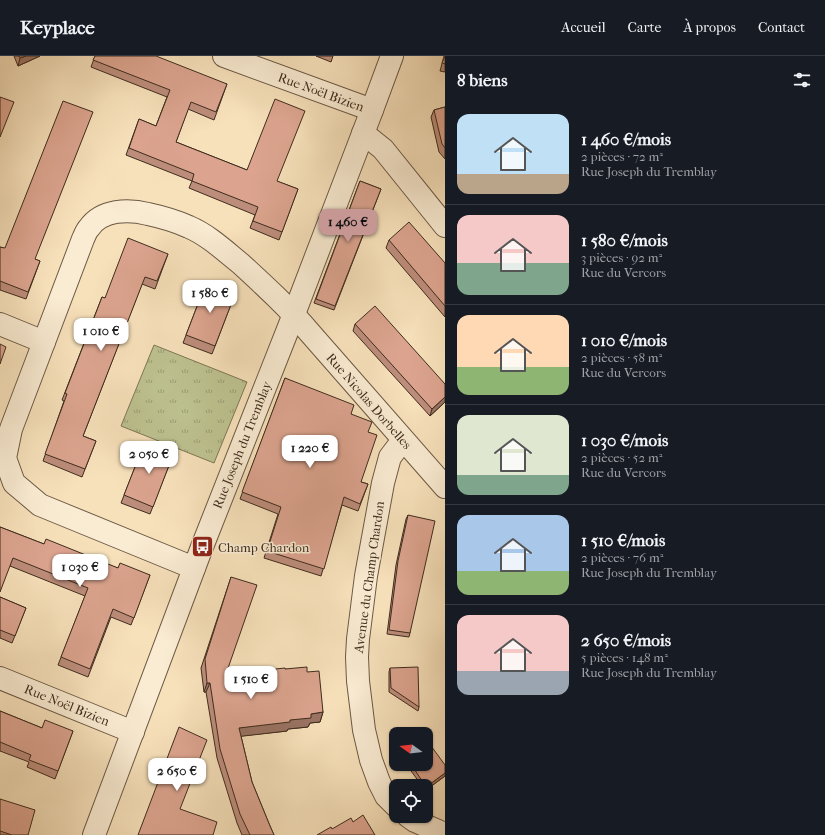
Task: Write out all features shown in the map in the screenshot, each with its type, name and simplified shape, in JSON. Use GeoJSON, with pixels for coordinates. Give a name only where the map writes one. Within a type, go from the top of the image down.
{"type":"FeatureCollection","features":[{"type":"Feature","properties":{"kind":"street","name":"Rue Noël Bizien"},"geometry":{"type":"LineString","coordinates":[[224,56],[372,110]]}},
{"type":"Feature","properties":{"kind":"street","name":"Rue Joseph du Tremblay"},"geometry":{"type":"LineString","coordinates":[[94,835],[194,568],[294,314],[392,56]]}},
{"type":"Feature","properties":{"kind":"street"},"geometry":{"type":"LineString","coordinates":[[363,133],[383,149],[445,226]]}},
{"type":"Feature","properties":{"kind":"street","name":"Rue Nicolas Dorbelles"},"geometry":{"type":"LineString","coordinates":[[194,568],[40,505],[14,483],[5,458],[12,429],[83,239],[89,227],[99,219],[111,214],[125,210],[136,211],[169,219],[189,227],[205,236],[228,254],[266,286],[294,314],[445,487]]}},
{"type":"Feature","properties":{"kind":"street"},"geometry":{"type":"LineString","coordinates":[[0,324],[44,342]]}},
{"type":"Feature","properties":{"kind":"street","name":"Avenue du Champ Chardon"},"geometry":{"type":"LineString","coordinates":[[389,799],[379,782],[371,760],[364,730],[358,681],[357,657],[366,576],[383,483],[390,458],[403,440]]}},
{"type":"Feature","properties":{"kind":"street","name":"Rue Noël Bizien"},"geometry":{"type":"LineString","coordinates":[[0,678],[133,732]]}},
{"type":"Feature","properties":{"kind":"street"},"geometry":{"type":"LineString","coordinates":[[420,823],[445,834]]}},
{"type":"Feature","properties":{"kind":"green space"},"geometry":{"type":"Polygon","coordinates":[[[154,345],[247,382],[214,463],[121,426],[154,345]]]}},
{"type":"Feature","properties":{"kind":"building"},"geometry":{"type":"Polygon","coordinates":[[[95,56],[156,56],[227,84],[216,112],[191,102],[176,142],[247,170],[275,99],[305,111],[277,181],[298,189],[282,232],[253,221],[258,207],[192,181],[194,174],[129,148],[139,119],[156,126],[170,90],[93,60],[95,56]]]}},
{"type":"Feature","properties":{"kind":"building"},"geometry":{"type":"Polygon","coordinates":[[[445,56],[445,64],[442,63],[445,56]]]}},
{"type":"Feature","properties":{"kind":"building"},"geometry":{"type":"Polygon","coordinates":[[[0,97],[14,102],[0,137],[0,97]]]}},
{"type":"Feature","properties":{"kind":"building"},"geometry":{"type":"Polygon","coordinates":[[[63,101],[93,112],[35,259],[40,261],[28,292],[0,281],[0,247],[5,248],[63,101]]]}},
{"type":"Feature","properties":{"kind":"building"},"geometry":{"type":"Polygon","coordinates":[[[445,107],[445,148],[442,144],[434,110],[445,107]]]}},
{"type":"Feature","properties":{"kind":"building"},"geometry":{"type":"Polygon","coordinates":[[[360,181],[381,189],[335,306],[316,299],[360,181]]]}},
{"type":"Feature","properties":{"kind":"building"},"geometry":{"type":"Polygon","coordinates":[[[409,222],[445,263],[445,306],[389,240],[409,222]]]}},
{"type":"Feature","properties":{"kind":"building"},"geometry":{"type":"Polygon","coordinates":[[[128,238],[168,254],[157,281],[145,277],[83,436],[96,441],[85,469],[45,454],[67,394],[65,393],[102,297],[105,298],[128,238]]]}},
{"type":"Feature","properties":{"kind":"building"},"geometry":{"type":"Polygon","coordinates":[[[206,283],[235,294],[215,346],[186,335],[206,283]]]}},
{"type":"Feature","properties":{"kind":"building"},"geometry":{"type":"Polygon","coordinates":[[[375,306],[445,384],[445,397],[432,409],[355,324],[375,306]]]}},
{"type":"Feature","properties":{"kind":"building"},"geometry":{"type":"Polygon","coordinates":[[[0,344],[6,347],[0,364],[0,344]]]}},
{"type":"Feature","properties":{"kind":"building"},"geometry":{"type":"Polygon","coordinates":[[[285,378],[354,405],[351,414],[372,422],[368,432],[377,435],[361,482],[368,484],[360,504],[344,497],[324,569],[267,551],[281,507],[242,492],[285,378]]]}},
{"type":"Feature","properties":{"kind":"building"},"geometry":{"type":"Polygon","coordinates":[[[144,444],[173,455],[153,507],[124,495],[144,444]]]}},
{"type":"Feature","properties":{"kind":"building"},"geometry":{"type":"Polygon","coordinates":[[[408,515],[435,521],[410,633],[389,630],[398,561],[408,515]]]}},
{"type":"Feature","properties":{"kind":"building"},"geometry":{"type":"Polygon","coordinates":[[[0,527],[44,544],[46,539],[118,568],[120,563],[150,575],[134,618],[113,609],[90,669],[61,657],[88,588],[13,558],[0,592],[0,527]]]}},
{"type":"Feature","properties":{"kind":"building"},"geometry":{"type":"Polygon","coordinates":[[[231,577],[257,585],[226,674],[307,667],[307,672],[319,671],[323,712],[311,714],[311,718],[290,720],[290,722],[239,728],[252,782],[274,835],[250,835],[240,814],[220,749],[210,683],[207,683],[205,659],[231,577]]]}},
{"type":"Feature","properties":{"kind":"building"},"geometry":{"type":"Polygon","coordinates":[[[0,597],[26,608],[15,636],[0,630],[0,597]]]}},
{"type":"Feature","properties":{"kind":"building"},"geometry":{"type":"Polygon","coordinates":[[[418,667],[419,707],[391,688],[390,668],[418,667]]]}},
{"type":"Feature","properties":{"kind":"building"},"geometry":{"type":"Polygon","coordinates":[[[0,711],[42,728],[45,720],[73,731],[58,771],[29,760],[31,755],[0,742],[0,711]]]}},
{"type":"Feature","properties":{"kind":"building"},"geometry":{"type":"Polygon","coordinates":[[[179,727],[207,740],[180,809],[217,822],[213,835],[138,835],[179,727]]]}},
{"type":"Feature","properties":{"kind":"building"},"geometry":{"type":"Polygon","coordinates":[[[433,749],[445,765],[445,773],[433,782],[433,779],[421,779],[416,771],[433,771],[433,749]]]}},
{"type":"Feature","properties":{"kind":"building"},"geometry":{"type":"Polygon","coordinates":[[[0,799],[35,810],[28,835],[12,835],[0,831],[0,799]]]}},
{"type":"Feature","properties":{"kind":"building"},"geometry":{"type":"Polygon","coordinates":[[[363,815],[375,835],[317,835],[331,827],[332,829],[351,818],[353,822],[363,815]]]}},
{"type":"Feature","properties":{"kind":"place","name":"Champ Chardon"},"geometry":{"type":"Point","coordinates":[202,547]}}]}
